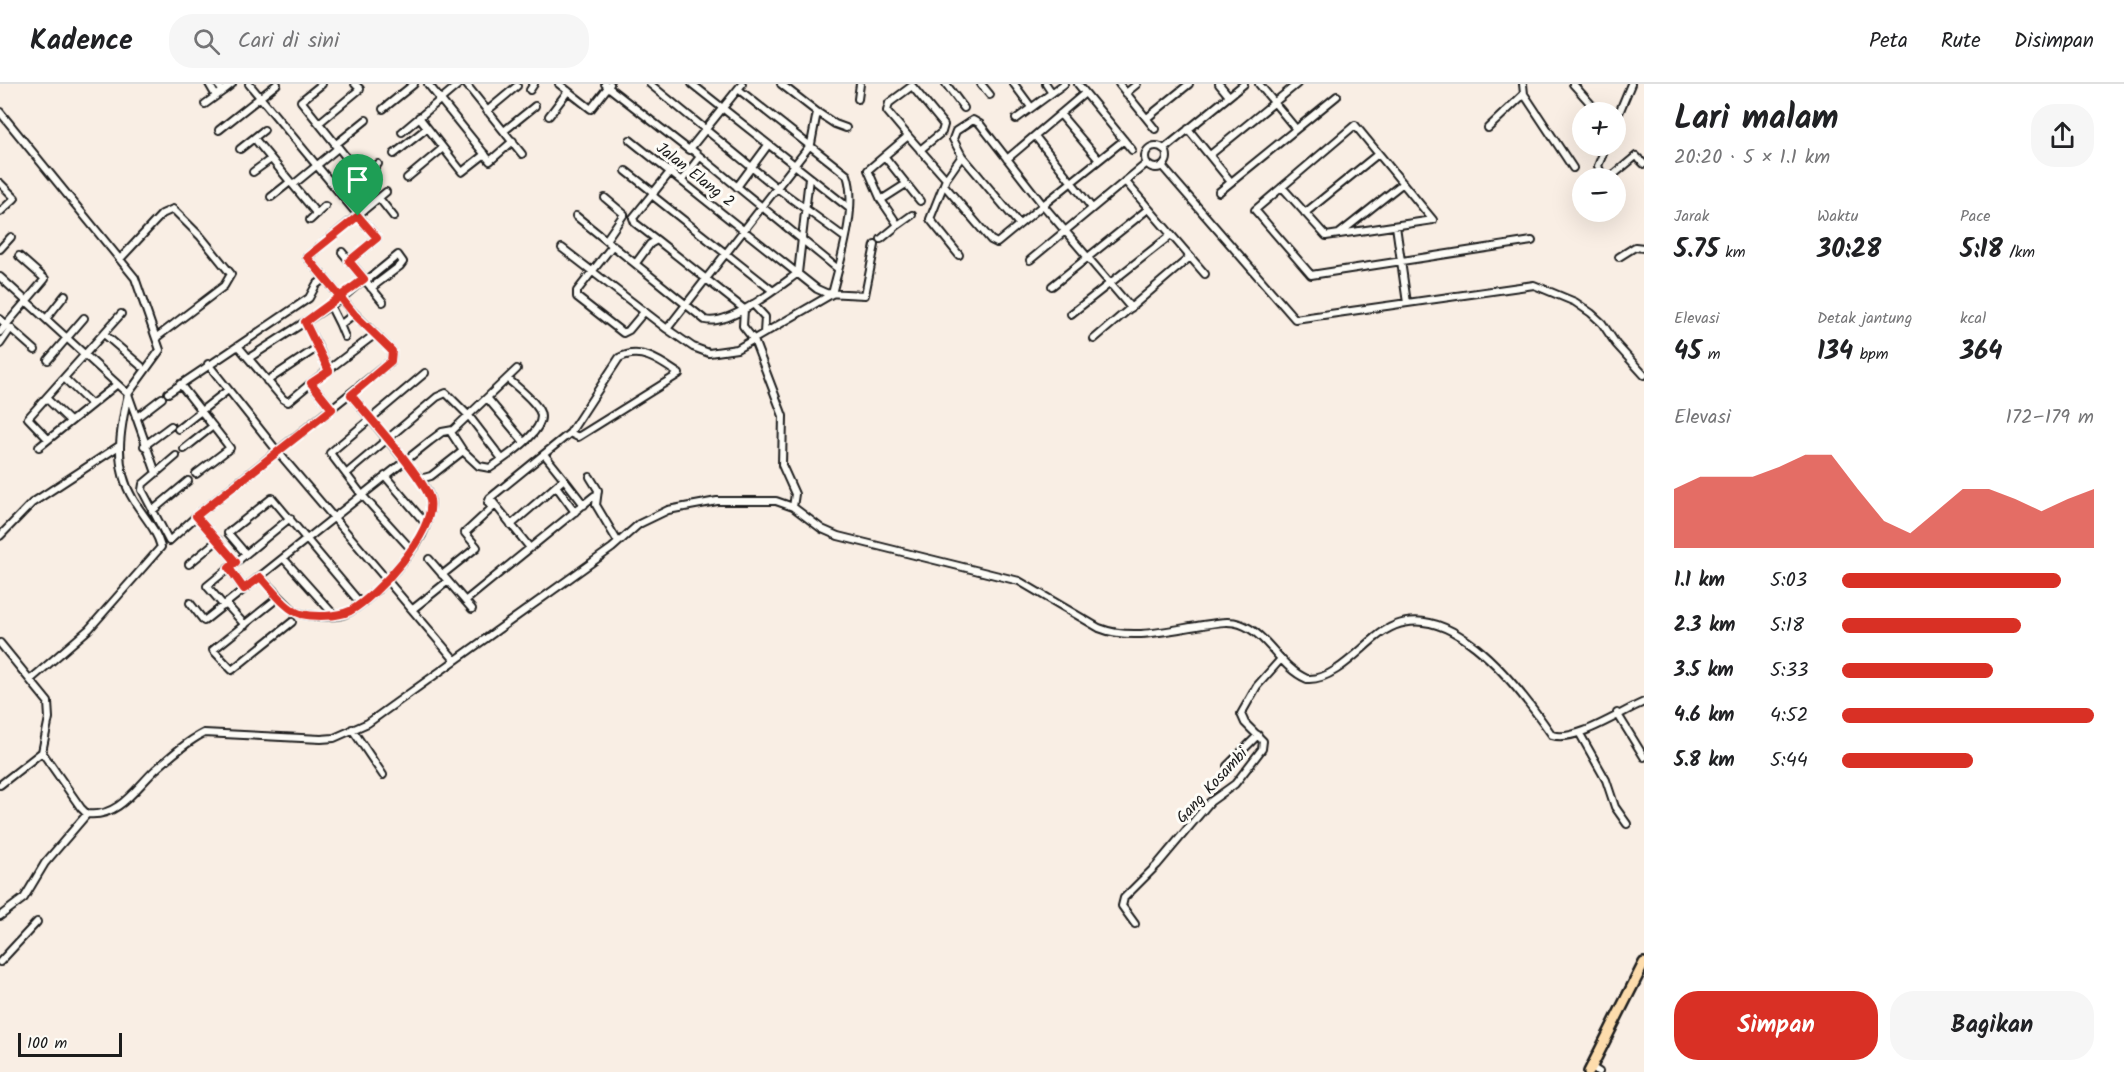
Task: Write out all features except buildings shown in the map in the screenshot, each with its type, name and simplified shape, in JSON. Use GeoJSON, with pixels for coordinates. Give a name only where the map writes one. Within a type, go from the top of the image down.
{"type":"FeatureCollection","features":[{"type":"Feature","properties":{"kind":"main road"},"geometry":{"type":"LineString","coordinates":[[1593,1070],[1644,963]]}},
{"type":"Feature","properties":{"kind":"street"},"geometry":{"type":"LineString","coordinates":[[209,84],[216,96]]}},
{"type":"Feature","properties":{"kind":"street"},"geometry":{"type":"LineString","coordinates":[[217,84],[223,91]]}},
{"type":"Feature","properties":{"kind":"street"},"geometry":{"type":"LineString","coordinates":[[205,104],[232,84]]}},
{"type":"Feature","properties":{"kind":"street"},"geometry":{"type":"LineString","coordinates":[[249,84],[377,238],[349,261]]}},
{"type":"Feature","properties":{"kind":"street"},"geometry":{"type":"LineString","coordinates":[[219,130],[277,84]]}},
{"type":"Feature","properties":{"kind":"street"},"geometry":{"type":"LineString","coordinates":[[322,84],[301,101],[362,177],[378,164]]}},
{"type":"Feature","properties":{"kind":"street"},"geometry":{"type":"LineString","coordinates":[[319,123],[360,89],[356,84]]}},
{"type":"Feature","properties":{"kind":"street"},"geometry":{"type":"LineString","coordinates":[[383,109],[414,84]]}},
{"type":"Feature","properties":{"kind":"street"},"geometry":{"type":"LineString","coordinates":[[428,84],[490,161],[513,141]]}},
{"type":"Feature","properties":{"kind":"street"},"geometry":{"type":"LineString","coordinates":[[402,132],[459,84]]}},
{"type":"Feature","properties":{"kind":"street"},"geometry":{"type":"LineString","coordinates":[[559,84],[591,109],[608,85],[691,149],[699,158],[838,269]]}},
{"type":"Feature","properties":{"kind":"street"},"geometry":{"type":"LineString","coordinates":[[650,84],[777,188],[844,237]]}},
{"type":"Feature","properties":{"kind":"street"},"geometry":{"type":"LineString","coordinates":[[692,84],[849,208]]}},
{"type":"Feature","properties":{"kind":"street"},"geometry":{"type":"LineString","coordinates":[[781,84],[834,124],[846,128]]}},
{"type":"Feature","properties":{"kind":"street"},"geometry":{"type":"LineString","coordinates":[[858,99],[860,84]]}},
{"type":"Feature","properties":{"kind":"street"},"geometry":{"type":"LineString","coordinates":[[946,84],[963,108]]}},
{"type":"Feature","properties":{"kind":"street"},"geometry":{"type":"LineString","coordinates":[[981,84],[990,95]]}},
{"type":"Feature","properties":{"kind":"street"},"geometry":{"type":"LineString","coordinates":[[1014,84],[1031,107]]}},
{"type":"Feature","properties":{"kind":"street"},"geometry":{"type":"LineString","coordinates":[[1046,84],[1052,93]]}},
{"type":"Feature","properties":{"kind":"street"},"geometry":{"type":"LineString","coordinates":[[1017,119],[1064,84]]}},
{"type":"Feature","properties":{"kind":"street"},"geometry":{"type":"LineString","coordinates":[[1078,84],[1132,150]]}},
{"type":"Feature","properties":{"kind":"street"},"geometry":{"type":"LineString","coordinates":[[1119,84],[1155,129]]}},
{"type":"Feature","properties":{"kind":"street"},"geometry":{"type":"LineString","coordinates":[[1126,93],[1137,84]]}},
{"type":"Feature","properties":{"kind":"street"},"geometry":{"type":"LineString","coordinates":[[1147,118],[1189,84]]}},
{"type":"Feature","properties":{"kind":"street"},"geometry":{"type":"LineString","coordinates":[[1219,84],[1229,96]]}},
{"type":"Feature","properties":{"kind":"street"},"geometry":{"type":"LineString","coordinates":[[1164,149],[1244,84]]}},
{"type":"Feature","properties":{"kind":"street"},"geometry":{"type":"LineString","coordinates":[[1259,84],[1296,129]]}},
{"type":"Feature","properties":{"kind":"street"},"geometry":{"type":"LineString","coordinates":[[1210,155],[1297,84]]}},
{"type":"Feature","properties":{"kind":"street"},"geometry":{"type":"LineString","coordinates":[[1523,84],[1524,94],[1574,168]]}},
{"type":"Feature","properties":{"kind":"street"},"geometry":{"type":"LineString","coordinates":[[1573,84],[1589,102]]}},
{"type":"Feature","properties":{"kind":"street"},"geometry":{"type":"LineString","coordinates":[[1624,102],[1631,84]]}},
{"type":"Feature","properties":{"kind":"street"},"geometry":{"type":"LineString","coordinates":[[920,150],[942,132],[944,125],[913,85],[889,103],[887,111],[991,240],[997,243],[1124,140]]}},
{"type":"Feature","properties":{"kind":"street"},"geometry":{"type":"LineString","coordinates":[[471,86],[487,111],[522,154]]}},
{"type":"Feature","properties":{"kind":"street"},"geometry":{"type":"LineString","coordinates":[[487,111],[517,86]]}},
{"type":"Feature","properties":{"kind":"street"},"geometry":{"type":"LineString","coordinates":[[691,149],[740,86],[847,175],[850,189],[849,208],[832,294]]}},
{"type":"Feature","properties":{"kind":"street"},"geometry":{"type":"LineString","coordinates":[[549,116],[568,91]]}},
{"type":"Feature","properties":{"kind":"street"},"geometry":{"type":"LineString","coordinates":[[1007,159],[1085,93]]}},
{"type":"Feature","properties":{"kind":"street"},"geometry":{"type":"LineString","coordinates":[[1488,128],[1524,94]]}},
{"type":"Feature","properties":{"kind":"street"},"geometry":{"type":"LineString","coordinates":[[1219,192],[1337,96]]}},
{"type":"Feature","properties":{"kind":"street"},"geometry":{"type":"LineString","coordinates":[[504,131],[535,106]]}},
{"type":"Feature","properties":{"kind":"street"},"geometry":{"type":"LineString","coordinates":[[0,112],[135,278],[158,337],[160,350],[128,394],[119,446],[121,474],[132,498],[157,534],[161,547],[89,629],[30,680]]}},
{"type":"Feature","properties":{"kind":"street"},"geometry":{"type":"LineString","coordinates":[[667,329],[811,144],[817,112]]}},
{"type":"Feature","properties":{"kind":"street"},"geometry":{"type":"LineString","coordinates":[[1060,114],[1099,160]]}},
{"type":"Feature","properties":{"kind":"street"},"geometry":{"type":"LineString","coordinates":[[419,117],[462,172],[485,154]]}},
{"type":"Feature","properties":{"kind":"street"},"geometry":{"type":"LineString","coordinates":[[271,197],[316,166],[366,120]]}},
{"type":"Feature","properties":{"kind":"street"},"geometry":{"type":"LineString","coordinates":[[1019,224],[962,156],[953,139],[956,131],[974,120],[1131,308]]}},
{"type":"Feature","properties":{"kind":"street"},"geometry":{"type":"LineString","coordinates":[[1282,187],[1326,236],[1433,220],[1355,125],[1282,187],[1255,210],[1311,275],[1532,241]]}},
{"type":"Feature","properties":{"kind":"street"},"geometry":{"type":"LineString","coordinates":[[394,154],[427,128]]}},
{"type":"Feature","properties":{"kind":"street"},"geometry":{"type":"LineString","coordinates":[[1188,129],[1231,182]]}},
{"type":"Feature","properties":{"kind":"street"},"geometry":{"type":"LineString","coordinates":[[240,149],[264,130]]}},
{"type":"Feature","properties":{"kind":"street"},"geometry":{"type":"LineString","coordinates":[[898,225],[881,200],[868,170],[908,136]]}},
{"type":"Feature","properties":{"kind":"street"},"geometry":{"type":"LineString","coordinates":[[1035,136],[1092,208]]}},
{"type":"Feature","properties":{"kind":"street"},"geometry":{"type":"LineString","coordinates":[[254,138],[317,214]]}},
{"type":"Feature","properties":{"kind":"street","name":"Jalan Elang 2"},"geometry":{"type":"LineString","coordinates":[[630,140],[821,291],[832,294]]}},
{"type":"Feature","properties":{"kind":"street"},"geometry":{"type":"LineString","coordinates":[[736,187],[768,145]]}},
{"type":"Feature","properties":{"kind":"street"},"geometry":{"type":"LineString","coordinates":[[1030,260],[1147,163],[1148,150],[1156,146],[1164,149]]}},
{"type":"Feature","properties":{"kind":"street"},"geometry":{"type":"LineString","coordinates":[[406,178],[443,148]]}},
{"type":"Feature","properties":{"kind":"street"},"geometry":{"type":"LineString","coordinates":[[1147,163],[1154,168],[1162,166],[1167,160],[1164,149]]}},
{"type":"Feature","properties":{"kind":"street"},"geometry":{"type":"LineString","coordinates":[[1305,213],[1378,154]]}},
{"type":"Feature","properties":{"kind":"street"},"geometry":{"type":"LineString","coordinates":[[959,255],[930,219],[945,182],[962,156]]}},
{"type":"Feature","properties":{"kind":"street"},"geometry":{"type":"LineString","coordinates":[[1602,156],[1598,166],[1602,175],[1612,176],[1636,156],[1644,164]]}},
{"type":"Feature","properties":{"kind":"street"},"geometry":{"type":"LineString","coordinates":[[885,157],[920,201]]}},
{"type":"Feature","properties":{"kind":"street"},"geometry":{"type":"LineString","coordinates":[[682,180],[699,158]]}},
{"type":"Feature","properties":{"kind":"street"},"geometry":{"type":"LineString","coordinates":[[254,172],[271,159]]}},
{"type":"Feature","properties":{"kind":"street"},"geometry":{"type":"LineString","coordinates":[[1162,166],[1295,319],[1534,285],[1575,302],[1591,313],[1602,323],[1616,344],[1644,375]]}},
{"type":"Feature","properties":{"kind":"street"},"geometry":{"type":"LineString","coordinates":[[626,171],[773,291]]}},
{"type":"Feature","properties":{"kind":"street"},"geometry":{"type":"LineString","coordinates":[[671,171],[633,220],[744,309]]}},
{"type":"Feature","properties":{"kind":"street"},"geometry":{"type":"LineString","coordinates":[[576,216],[708,321],[744,309],[798,273],[809,178]]}},
{"type":"Feature","properties":{"kind":"street"},"geometry":{"type":"LineString","coordinates":[[1125,181],[1205,274]]}},
{"type":"Feature","properties":{"kind":"street"},"geometry":{"type":"LineString","coordinates":[[0,183],[15,198],[0,212]]}},
{"type":"Feature","properties":{"kind":"street"},"geometry":{"type":"LineString","coordinates":[[1338,234],[1403,183]]}},
{"type":"Feature","properties":{"kind":"street"},"geometry":{"type":"LineString","coordinates":[[881,200],[906,184]]}},
{"type":"Feature","properties":{"kind":"street"},"geometry":{"type":"LineString","coordinates":[[176,456],[142,486],[152,511],[169,541],[196,516],[351,395],[393,358],[392,351],[354,314],[307,257],[386,192]]}},
{"type":"Feature","properties":{"kind":"street"},"geometry":{"type":"LineString","coordinates":[[379,198],[394,217]]}},
{"type":"Feature","properties":{"kind":"street"},"geometry":{"type":"LineString","coordinates":[[605,198],[624,214],[606,240]]}},
{"type":"Feature","properties":{"kind":"street"},"geometry":{"type":"LineString","coordinates":[[310,220],[325,206]]}},
{"type":"Feature","properties":{"kind":"street"},"geometry":{"type":"LineString","coordinates":[[121,258],[162,214],[172,209],[201,237],[231,274],[224,286],[158,337]]}},
{"type":"Feature","properties":{"kind":"street"},"geometry":{"type":"LineString","coordinates":[[1052,286],[1148,209]]}},
{"type":"Feature","properties":{"kind":"street"},"geometry":{"type":"LineString","coordinates":[[881,239],[912,215]]}},
{"type":"Feature","properties":{"kind":"street"},"geometry":{"type":"LineString","coordinates":[[1396,226],[1407,303]]}},
{"type":"Feature","properties":{"kind":"street"},"geometry":{"type":"LineString","coordinates":[[1071,314],[1171,235]]}},
{"type":"Feature","properties":{"kind":"street"},"geometry":{"type":"LineString","coordinates":[[0,249],[10,237]]}},
{"type":"Feature","properties":{"kind":"street"},"geometry":{"type":"LineString","coordinates":[[636,263],[650,244],[657,240]]}},
{"type":"Feature","properties":{"kind":"street"},"geometry":{"type":"LineString","coordinates":[[613,245],[577,291],[577,297],[623,333],[630,330],[644,312]]}},
{"type":"Feature","properties":{"kind":"street"},"geometry":{"type":"LineString","coordinates":[[562,248],[667,329],[693,347],[709,354],[737,349],[832,294],[864,295],[875,245]]}},
{"type":"Feature","properties":{"kind":"street"},"geometry":{"type":"LineString","coordinates":[[1619,257],[1635,247],[1644,248]]}},
{"type":"Feature","properties":{"kind":"street"},"geometry":{"type":"LineString","coordinates":[[342,252],[383,302]]}},
{"type":"Feature","properties":{"kind":"street"},"geometry":{"type":"LineString","coordinates":[[249,358],[342,298],[398,255],[403,259],[400,266],[371,288]]}},
{"type":"Feature","properties":{"kind":"street"},"geometry":{"type":"LineString","coordinates":[[0,344],[9,326],[45,279],[19,256]]}},
{"type":"Feature","properties":{"kind":"street"},"geometry":{"type":"LineString","coordinates":[[1094,339],[1190,257]]}},
{"type":"Feature","properties":{"kind":"street"},"geometry":{"type":"LineString","coordinates":[[0,277],[128,394],[144,446],[156,472]]}},
{"type":"Feature","properties":{"kind":"street"},"geometry":{"type":"LineString","coordinates":[[136,418],[208,364],[309,298],[316,285],[325,278]]}},
{"type":"Feature","properties":{"kind":"street"},"geometry":{"type":"LineString","coordinates":[[46,319],[65,295]]}},
{"type":"Feature","properties":{"kind":"street"},"geometry":{"type":"LineString","coordinates":[[753,304],[765,317],[764,333]]}},
{"type":"Feature","properties":{"kind":"street"},"geometry":{"type":"LineString","coordinates":[[330,305],[345,336]]}},
{"type":"Feature","properties":{"kind":"street"},"geometry":{"type":"LineString","coordinates":[[744,309],[742,324],[754,340],[783,416],[782,465],[795,494],[793,507]]}},
{"type":"Feature","properties":{"kind":"street"},"geometry":{"type":"LineString","coordinates":[[48,439],[28,418],[121,314]]}},
{"type":"Feature","properties":{"kind":"street"},"geometry":{"type":"LineString","coordinates":[[340,325],[354,314]]}},
{"type":"Feature","properties":{"kind":"street"},"geometry":{"type":"LineString","coordinates":[[48,360],[84,318]]}},
{"type":"Feature","properties":{"kind":"street"},"geometry":{"type":"LineString","coordinates":[[0,319],[35,350]]}},
{"type":"Feature","properties":{"kind":"street"},"geometry":{"type":"LineString","coordinates":[[305,322],[329,371]]}},
{"type":"Feature","properties":{"kind":"street"},"geometry":{"type":"LineString","coordinates":[[0,332],[9,326]]}},
{"type":"Feature","properties":{"kind":"street"},"geometry":{"type":"LineString","coordinates":[[104,333],[141,366]]}},
{"type":"Feature","properties":{"kind":"street"},"geometry":{"type":"LineString","coordinates":[[237,346],[288,402],[374,335]]}},
{"type":"Feature","properties":{"kind":"street"},"geometry":{"type":"LineString","coordinates":[[267,381],[318,347]]}},
{"type":"Feature","properties":{"kind":"street"},"geometry":{"type":"LineString","coordinates":[[490,498],[570,433],[619,358],[627,354],[648,356],[680,374],[578,436],[570,433]]}},
{"type":"Feature","properties":{"kind":"street"},"geometry":{"type":"LineString","coordinates":[[208,364],[278,452],[454,659]]}},
{"type":"Feature","properties":{"kind":"street"},"geometry":{"type":"LineString","coordinates":[[190,603],[204,621],[404,461],[438,435],[450,431],[469,416],[517,369]]}},
{"type":"Feature","properties":{"kind":"street"},"geometry":{"type":"LineString","coordinates":[[411,549],[362,495],[330,453],[425,373]]}},
{"type":"Feature","properties":{"kind":"street"},"geometry":{"type":"LineString","coordinates":[[64,378],[91,404]]}},
{"type":"Feature","properties":{"kind":"street"},"geometry":{"type":"LineString","coordinates":[[450,431],[463,451],[484,469],[490,468],[524,442],[536,430],[541,414],[508,379]]}},
{"type":"Feature","properties":{"kind":"street"},"geometry":{"type":"LineString","coordinates":[[311,383],[332,409]]}},
{"type":"Feature","properties":{"kind":"street"},"geometry":{"type":"LineString","coordinates":[[180,384],[230,448],[196,474]]}},
{"type":"Feature","properties":{"kind":"street"},"geometry":{"type":"LineString","coordinates":[[39,447],[116,385]]}},
{"type":"Feature","properties":{"kind":"street"},"geometry":{"type":"LineString","coordinates":[[178,429],[228,390]]}},
{"type":"Feature","properties":{"kind":"street"},"geometry":{"type":"LineString","coordinates":[[346,474],[437,397],[446,393],[469,416],[502,459]]}},
{"type":"Feature","properties":{"kind":"street"},"geometry":{"type":"LineString","coordinates":[[260,577],[279,597],[301,614],[335,616],[361,604],[387,578],[422,534],[430,497],[420,479],[351,395]]}},
{"type":"Feature","properties":{"kind":"street"},"geometry":{"type":"LineString","coordinates":[[46,398],[70,421]]}},
{"type":"Feature","properties":{"kind":"street"},"geometry":{"type":"LineString","coordinates":[[488,399],[524,442]]}},
{"type":"Feature","properties":{"kind":"street"},"geometry":{"type":"LineString","coordinates":[[580,417],[588,429]]}},
{"type":"Feature","properties":{"kind":"street"},"geometry":{"type":"LineString","coordinates":[[144,446],[171,426]]}},
{"type":"Feature","properties":{"kind":"street"},"geometry":{"type":"LineString","coordinates":[[184,449],[213,426]]}},
{"type":"Feature","properties":{"kind":"street"},"geometry":{"type":"LineString","coordinates":[[0,536],[32,503],[119,446]]}},
{"type":"Feature","properties":{"kind":"street"},"geometry":{"type":"LineString","coordinates":[[420,479],[431,476],[463,451]]}},
{"type":"Feature","properties":{"kind":"street"},"geometry":{"type":"LineString","coordinates":[[544,454],[584,505]]}},
{"type":"Feature","properties":{"kind":"street"},"geometry":{"type":"LineString","coordinates":[[385,476],[426,524]]}},
{"type":"Feature","properties":{"kind":"street"},"geometry":{"type":"LineString","coordinates":[[590,477],[598,490],[596,506],[618,543]]}},
{"type":"Feature","properties":{"kind":"street"},"geometry":{"type":"LineString","coordinates":[[511,525],[564,479]]}},
{"type":"Feature","properties":{"kind":"street"},"geometry":{"type":"LineString","coordinates":[[152,511],[188,481]]}},
{"type":"Feature","properties":{"kind":"street"},"geometry":{"type":"LineString","coordinates":[[556,486],[575,512]]}},
{"type":"Feature","properties":{"kind":"street"},"geometry":{"type":"LineString","coordinates":[[465,601],[594,496]]}},
{"type":"Feature","properties":{"kind":"street"},"geometry":{"type":"LineString","coordinates":[[246,554],[228,533],[272,498],[361,604]]}},
{"type":"Feature","properties":{"kind":"street"},"geometry":{"type":"LineString","coordinates":[[490,498],[530,548]]}},
{"type":"Feature","properties":{"kind":"street"},"geometry":{"type":"LineString","coordinates":[[442,575],[477,547],[465,533],[490,511],[490,498]]}},
{"type":"Feature","properties":{"kind":"street"},"geometry":{"type":"LineString","coordinates":[[0,916],[24,898],[45,863],[87,814],[107,812],[122,804],[155,771],[204,733],[321,739],[334,738],[368,723],[454,659],[515,619],[652,517],[692,504],[717,501],[776,501],[793,507],[822,529],[837,536],[1019,581],[1106,631],[1132,634],[1232,622],[1246,627],[1263,638],[1281,659],[1301,676],[1313,679],[1320,678],[1389,627],[1409,620],[1432,622],[1454,632],[1483,653],[1552,735],[1567,738],[1580,734],[1617,713],[1644,702]]}},
{"type":"Feature","properties":{"kind":"street"},"geometry":{"type":"LineString","coordinates":[[196,516],[236,562]]}},
{"type":"Feature","properties":{"kind":"street"},"geometry":{"type":"LineString","coordinates":[[245,625],[207,586],[290,518]]}},
{"type":"Feature","properties":{"kind":"street"},"geometry":{"type":"LineString","coordinates":[[189,564],[218,540]]}},
{"type":"Feature","properties":{"kind":"street"},"geometry":{"type":"LineString","coordinates":[[284,559],[335,616]]}},
{"type":"Feature","properties":{"kind":"street"},"geometry":{"type":"LineString","coordinates":[[429,559],[472,609]]}},
{"type":"Feature","properties":{"kind":"street"},"geometry":{"type":"LineString","coordinates":[[229,568],[244,589]]}},
{"type":"Feature","properties":{"kind":"street"},"geometry":{"type":"LineString","coordinates":[[413,609],[448,581]]}},
{"type":"Feature","properties":{"kind":"street"},"geometry":{"type":"LineString","coordinates":[[279,597],[213,650],[232,670],[292,621]]}},
{"type":"Feature","properties":{"kind":"street"},"geometry":{"type":"LineString","coordinates":[[0,643],[43,694],[49,710],[42,752],[0,785]]}},
{"type":"Feature","properties":{"kind":"street","name":"Gang Kosambi"},"geometry":{"type":"LineString","coordinates":[[1135,924],[1122,906],[1122,901],[1210,802],[1235,784],[1262,749],[1264,743],[1245,723],[1241,714],[1257,687],[1281,659]]}},
{"type":"Feature","properties":{"kind":"street"},"geometry":{"type":"LineString","coordinates":[[1617,713],[1644,757]]}},
{"type":"Feature","properties":{"kind":"street"},"geometry":{"type":"LineString","coordinates":[[352,729],[383,775]]}},
{"type":"Feature","properties":{"kind":"street"},"geometry":{"type":"LineString","coordinates":[[1580,734],[1606,780],[1615,807],[1627,824]]}},
{"type":"Feature","properties":{"kind":"street"},"geometry":{"type":"LineString","coordinates":[[1227,766],[1258,735]]}},
{"type":"Feature","properties":{"kind":"street"},"geometry":{"type":"LineString","coordinates":[[42,752],[87,814]]}},
{"type":"Feature","properties":{"kind":"street"},"geometry":{"type":"LineString","coordinates":[[0,962],[37,922]]}},
{"type":"Feature","properties":{"kind":"route"},"geometry":{"type":"LineString","coordinates":[[358,216],[307,257],[342,298],[354,314],[392,351],[391,361],[351,395],[420,479],[430,497],[431,505],[425,528],[418,540],[378,588],[361,604],[349,612],[335,616],[307,615],[295,612],[260,577],[244,589],[229,568],[236,562],[196,516],[332,409],[311,383],[329,371],[305,322],[342,298],[364,279],[349,261],[377,238],[358,216]]}}]}
